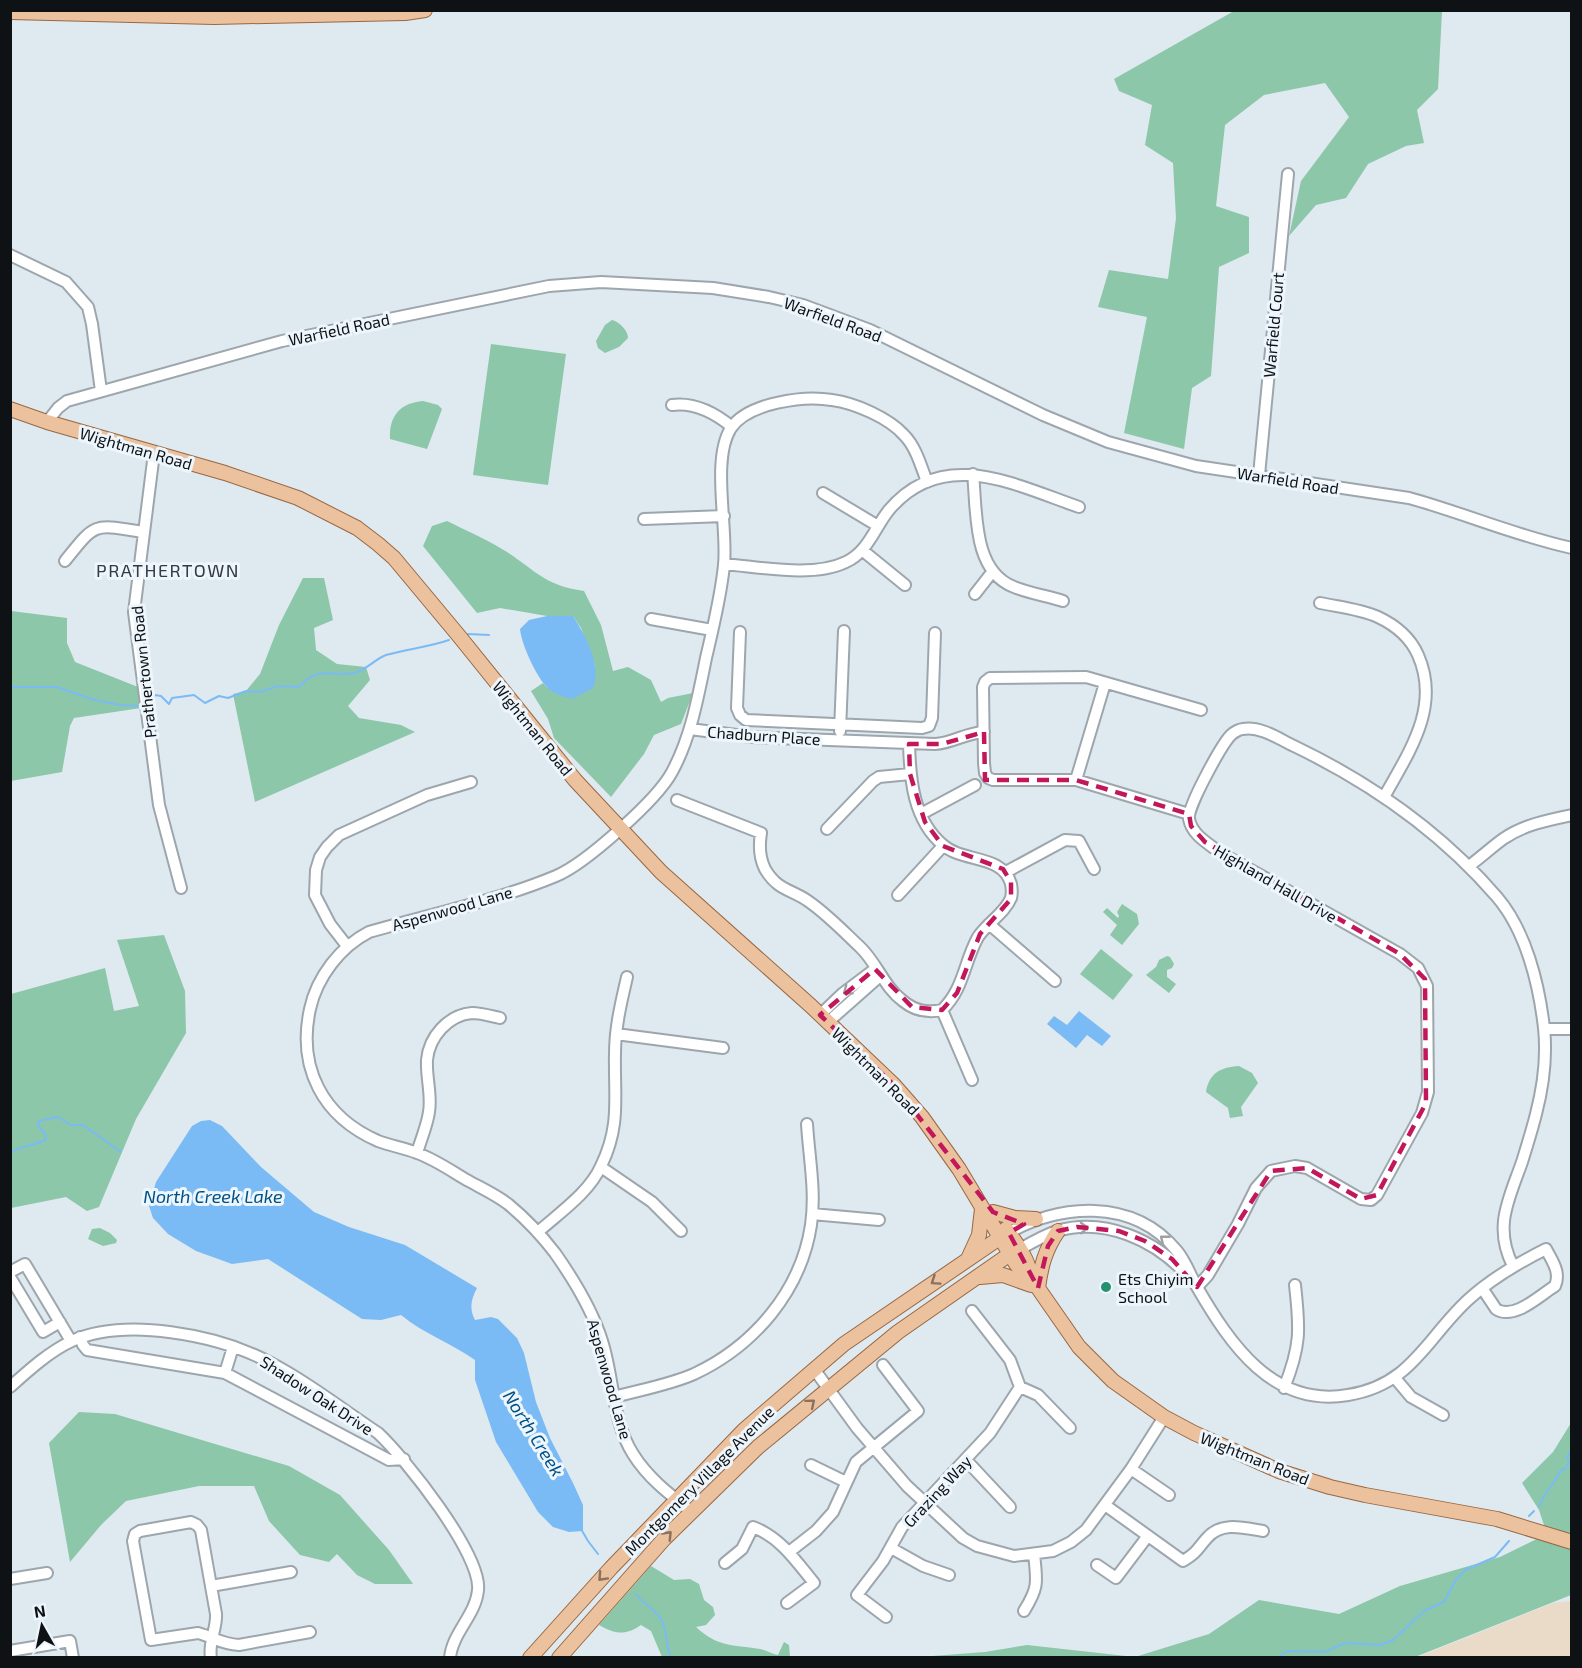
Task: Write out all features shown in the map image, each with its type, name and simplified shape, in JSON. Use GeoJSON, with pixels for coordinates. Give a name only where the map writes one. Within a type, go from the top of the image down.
{"type":"FeatureCollection","features":[{"type":"Feature","properties":{"kind":"main road"},"geometry":{"type":"LineString","coordinates":[[10,12],[214,17],[405,13],[425,10]]}},
{"type":"Feature","properties":{"kind":"main road","name":"Wightman Road"},"geometry":{"type":"LineString","coordinates":[[10,409],[47,422],[225,473],[298,498],[357,528],[394,558],[575,780],[620,829],[661,872],[824,1019],[901,1093],[922,1117],[970,1186],[981,1195],[988,1211],[1015,1252],[1022,1272],[1034,1284],[1079,1347],[1113,1381],[1164,1417],[1251,1460],[1320,1484],[1365,1495],[1497,1519],[1572,1542]]}},
{"type":"Feature","properties":{"kind":"main road"},"geometry":{"type":"LineString","coordinates":[[968,1259],[988,1211],[1015,1218],[1036,1219]]}},
{"type":"Feature","properties":{"kind":"main road"},"geometry":{"type":"LineString","coordinates":[[978,1277],[1003,1275],[1034,1284],[1048,1245],[1058,1231]]}},
{"type":"Feature","properties":{"kind":"main road","name":"Montgomery Village Avenue"},"geometry":{"type":"LineString","coordinates":[[530,1658],[676,1499],[744,1430],[844,1344],[1005,1235]]}},
{"type":"Feature","properties":{"kind":"main road","name":"Montgomery Village Avenue"},"geometry":{"type":"LineString","coordinates":[[560,1658],[664,1539],[758,1447],[898,1332],[1015,1252]]}},
{"type":"Feature","properties":{"kind":"street","name":"Warfield Court"},"geometry":{"type":"LineString","coordinates":[[1259,475],[1288,174]]}},
{"type":"Feature","properties":{"kind":"street"},"geometry":{"type":"LineString","coordinates":[[10,255],[66,282],[88,307],[101,391]]}},
{"type":"Feature","properties":{"kind":"street","name":"Warfield Road"},"geometry":{"type":"LineString","coordinates":[[47,422],[67,401],[282,341],[549,286],[602,282],[713,288],[803,305],[870,330],[1043,415],[1108,442],[1196,466],[1408,498],[1443,507],[1525,536],[1572,548]]}},
{"type":"Feature","properties":{"kind":"street"},"geometry":{"type":"LineString","coordinates":[[672,405],[687,405],[704,410],[719,417],[732,427],[747,413],[761,407],[814,398],[844,402],[887,421],[903,434],[916,454],[927,482]]}},
{"type":"Feature","properties":{"kind":"street","name":"Aspenwood Lane"},"geometry":{"type":"LineString","coordinates":[[691,1511],[648,1475],[632,1453],[621,1428],[602,1340],[588,1306],[571,1276],[538,1232],[507,1203],[417,1153],[380,1142],[347,1124],[331,1109],[310,1069],[306,1023],[317,986],[347,946],[369,932],[497,896],[558,876],[588,857],[620,829],[671,775],[690,729],[724,564],[721,466],[723,447],[732,427]]}},
{"type":"Feature","properties":{"kind":"street","name":"Prathertown Road"},"geometry":{"type":"LineString","coordinates":[[154,453],[134,612],[159,805],[181,888]]}},
{"type":"Feature","properties":{"kind":"street"},"geometry":{"type":"LineString","coordinates":[[973,474],[980,546],[993,571],[1013,587],[1063,601]]}},
{"type":"Feature","properties":{"kind":"street"},"geometry":{"type":"LineString","coordinates":[[724,564],[816,570],[847,562],[862,550],[902,496],[927,482],[944,476],[973,474],[995,478],[1079,507]]}},
{"type":"Feature","properties":{"kind":"street"},"geometry":{"type":"LineString","coordinates":[[823,493],[878,526]]}},
{"type":"Feature","properties":{"kind":"street"},"geometry":{"type":"LineString","coordinates":[[644,519],[724,516]]}},
{"type":"Feature","properties":{"kind":"street"},"geometry":{"type":"LineString","coordinates":[[65,561],[87,534],[96,528],[106,526],[143,532]]}},
{"type":"Feature","properties":{"kind":"street"},"geometry":{"type":"LineString","coordinates":[[862,550],[905,585]]}},
{"type":"Feature","properties":{"kind":"street"},"geometry":{"type":"LineString","coordinates":[[975,594],[993,571]]}},
{"type":"Feature","properties":{"kind":"street"},"geometry":{"type":"LineString","coordinates":[[1320,603],[1362,611],[1395,626],[1415,649],[1423,666],[1426,684],[1424,714],[1384,797]]}},
{"type":"Feature","properties":{"kind":"street"},"geometry":{"type":"LineString","coordinates":[[651,619],[712,630]]}},
{"type":"Feature","properties":{"kind":"street","name":"Chadburn Place"},"geometry":{"type":"LineString","coordinates":[[839,740],[844,631]]}},
{"type":"Feature","properties":{"kind":"street","name":"Chadburn Place"},"geometry":{"type":"LineString","coordinates":[[740,632],[737,708],[746,720],[922,728],[929,726],[932,718],[935,633]]}},
{"type":"Feature","properties":{"kind":"street"},"geometry":{"type":"LineString","coordinates":[[1201,710],[1077,676],[990,678],[983,687],[985,773],[993,780],[1076,780],[1189,814],[1195,797],[1231,735],[1243,729],[1259,729],[1343,770],[1434,834],[1469,866],[1499,899],[1520,937],[1532,970],[1544,1029],[1542,1086],[1522,1160],[1505,1208],[1504,1242],[1513,1266]]}},
{"type":"Feature","properties":{"kind":"street"},"geometry":{"type":"LineString","coordinates":[[1076,780],[1105,683]]}},
{"type":"Feature","properties":{"kind":"street","name":"Chadburn Place"},"geometry":{"type":"LineString","coordinates":[[690,729],[752,737],[909,744],[942,744],[966,734],[984,732]]}},
{"type":"Feature","properties":{"kind":"street"},"geometry":{"type":"LineString","coordinates":[[677,800],[761,833],[760,857],[771,877],[789,893],[807,900],[861,947],[901,1000],[912,1007],[930,1012],[942,1010],[957,993],[975,944],[988,924],[1011,899],[1012,890],[1006,872],[994,864],[959,854],[943,846],[930,830],[914,794],[910,774],[909,744]]}},
{"type":"Feature","properties":{"kind":"street"},"geometry":{"type":"LineString","coordinates":[[827,829],[879,777],[910,774]]}},
{"type":"Feature","properties":{"kind":"street"},"geometry":{"type":"LineString","coordinates":[[347,946],[330,924],[315,895],[316,870],[327,847],[339,835],[427,795],[471,782]]}},
{"type":"Feature","properties":{"kind":"street"},"geometry":{"type":"LineString","coordinates":[[921,814],[975,785]]}},
{"type":"Feature","properties":{"kind":"street","name":"Highland Hall Drive"},"geometry":{"type":"LineString","coordinates":[[1189,814],[1191,826],[1195,832],[1220,852],[1413,963],[1425,979],[1427,997],[1428,1092],[1426,1102],[1377,1195],[1371,1200],[1360,1199],[1307,1168],[1294,1166],[1271,1171],[1256,1188],[1214,1265],[1197,1287]]}},
{"type":"Feature","properties":{"kind":"street"},"geometry":{"type":"LineString","coordinates":[[1469,866],[1514,833],[1543,822],[1572,815]]}},
{"type":"Feature","properties":{"kind":"street"},"geometry":{"type":"LineString","coordinates":[[1006,872],[1065,840],[1073,839],[1079,841],[1094,869]]}},
{"type":"Feature","properties":{"kind":"street"},"geometry":{"type":"LineString","coordinates":[[898,895],[943,846]]}},
{"type":"Feature","properties":{"kind":"street"},"geometry":{"type":"LineString","coordinates":[[988,924],[1055,981]]}},
{"type":"Feature","properties":{"kind":"street"},"geometry":{"type":"LineString","coordinates":[[824,1019],[878,972]]}},
{"type":"Feature","properties":{"kind":"street"},"geometry":{"type":"LineString","coordinates":[[538,1232],[575,1199],[601,1167],[615,1126],[617,1020],[627,977]]}},
{"type":"Feature","properties":{"kind":"street"},"geometry":{"type":"LineString","coordinates":[[942,1010],[972,1080]]}},
{"type":"Feature","properties":{"kind":"street"},"geometry":{"type":"LineString","coordinates":[[417,1153],[429,1112],[427,1062],[429,1048],[434,1038],[442,1027],[454,1018],[466,1014],[475,1013],[500,1018]]}},
{"type":"Feature","properties":{"kind":"street"},"geometry":{"type":"LineString","coordinates":[[1544,1029],[1572,1029]]}},
{"type":"Feature","properties":{"kind":"street"},"geometry":{"type":"LineString","coordinates":[[616,1034],[723,1048]]}},
{"type":"Feature","properties":{"kind":"street"},"geometry":{"type":"LineString","coordinates":[[614,1397],[694,1374],[732,1353],[769,1318],[795,1280],[806,1249],[812,1214],[807,1124]]}},
{"type":"Feature","properties":{"kind":"street"},"geometry":{"type":"LineString","coordinates":[[601,1167],[652,1202],[681,1231]]}},
{"type":"Feature","properties":{"kind":"street"},"geometry":{"type":"LineString","coordinates":[[1005,1235],[1036,1219],[1064,1212],[1088,1209],[1130,1218],[1150,1229],[1176,1250],[1232,1341],[1247,1359],[1284,1388],[1310,1396],[1347,1396],[1368,1391],[1395,1378],[1413,1363],[1458,1309],[1482,1288],[1513,1266],[1546,1249],[1556,1268],[1555,1286],[1515,1311],[1499,1312],[1482,1288]]}},
{"type":"Feature","properties":{"kind":"street"},"geometry":{"type":"LineString","coordinates":[[812,1214],[879,1220]]}},
{"type":"Feature","properties":{"kind":"street"},"geometry":{"type":"LineString","coordinates":[[1015,1252],[1058,1231],[1077,1227],[1119,1231],[1145,1241],[1172,1259],[1197,1287]]}},
{"type":"Feature","properties":{"kind":"street"},"geometry":{"type":"LineString","coordinates":[[10,1272],[25,1264],[60,1322],[76,1339]]}},
{"type":"Feature","properties":{"kind":"street"},"geometry":{"type":"LineString","coordinates":[[10,1277],[43,1332],[60,1322]]}},
{"type":"Feature","properties":{"kind":"street"},"geometry":{"type":"LineString","coordinates":[[1284,1388],[1294,1364],[1299,1341],[1300,1326],[1295,1285]]}},
{"type":"Feature","properties":{"kind":"street"},"geometry":{"type":"LineString","coordinates":[[972,1311],[1010,1360],[1020,1387],[1038,1395],[1070,1428]]}},
{"type":"Feature","properties":{"kind":"street","name":"Shadow Oak Drive"},"geometry":{"type":"LineString","coordinates":[[10,1387],[56,1350],[95,1332],[145,1330],[194,1337],[233,1347],[270,1362],[378,1433],[404,1459],[426,1487],[466,1550],[479,1579],[478,1592],[476,1601],[451,1647],[450,1658]]}},
{"type":"Feature","properties":{"kind":"street","name":"Shadow Oak Drive"},"geometry":{"type":"LineString","coordinates":[[76,1339],[87,1350],[225,1373],[389,1460],[404,1459]]}},
{"type":"Feature","properties":{"kind":"street"},"geometry":{"type":"LineString","coordinates":[[225,1373],[233,1347]]}},
{"type":"Feature","properties":{"kind":"street"},"geometry":{"type":"LineString","coordinates":[[789,1552],[827,1520],[856,1462],[918,1411],[883,1365]]}},
{"type":"Feature","properties":{"kind":"street"},"geometry":{"type":"LineString","coordinates":[[814,1369],[873,1447],[924,1502],[963,1538],[977,1546],[1014,1556],[1053,1551],[1071,1542],[1086,1530],[1131,1468],[1164,1417]]}},
{"type":"Feature","properties":{"kind":"street"},"geometry":{"type":"LineString","coordinates":[[1395,1378],[1411,1397],[1443,1415]]}},
{"type":"Feature","properties":{"kind":"street","name":"Grazing Way"},"geometry":{"type":"LineString","coordinates":[[886,1617],[857,1595],[883,1561],[902,1527],[990,1433],[1020,1387]]}},
{"type":"Feature","properties":{"kind":"street"},"geometry":{"type":"LineString","coordinates":[[966,1460],[1010,1507]]}},
{"type":"Feature","properties":{"kind":"street"},"geometry":{"type":"LineString","coordinates":[[811,1465],[846,1482]]}},
{"type":"Feature","properties":{"kind":"street"},"geometry":{"type":"LineString","coordinates":[[1131,1468],[1169,1495]]}},
{"type":"Feature","properties":{"kind":"street"},"geometry":{"type":"LineString","coordinates":[[1105,1505],[1183,1562],[1196,1553],[1208,1537],[1224,1527],[1263,1531]]}},
{"type":"Feature","properties":{"kind":"street"},"geometry":{"type":"LineString","coordinates":[[211,1658],[209,1646],[211,1639],[217,1625],[201,1530],[191,1522],[140,1530],[135,1534],[133,1541],[151,1640],[198,1634],[211,1639],[228,1644],[239,1645],[310,1632]]}},
{"type":"Feature","properties":{"kind":"street"},"geometry":{"type":"LineString","coordinates":[[725,1563],[742,1549],[753,1527],[765,1532],[789,1552],[814,1583],[787,1603]]}},
{"type":"Feature","properties":{"kind":"street"},"geometry":{"type":"LineString","coordinates":[[1097,1565],[1116,1578],[1147,1537]]}},
{"type":"Feature","properties":{"kind":"street"},"geometry":{"type":"LineString","coordinates":[[891,1548],[922,1566],[950,1575]]}},
{"type":"Feature","properties":{"kind":"street"},"geometry":{"type":"LineString","coordinates":[[1023,1611],[1034,1595],[1037,1585],[1034,1554]]}},
{"type":"Feature","properties":{"kind":"street"},"geometry":{"type":"LineString","coordinates":[[211,1586],[291,1572]]}},
{"type":"Feature","properties":{"kind":"street"},"geometry":{"type":"LineString","coordinates":[[11,1575],[47,1573]]}},
{"type":"Feature","properties":{"kind":"street"},"geometry":{"type":"LineString","coordinates":[[10,1652],[70,1641],[73,1658]]}},
{"type":"Feature","properties":{"kind":"highlighted area"},"geometry":{"type":"Polygon","coordinates":[[[984,732],[985,780],[1076,780],[1189,814],[1191,826],[1205,842],[1400,954],[1425,979],[1426,1103],[1377,1195],[1361,1199],[1307,1168],[1271,1171],[1197,1287],[1172,1259],[1145,1241],[1119,1231],[1077,1227],[1058,1231],[1048,1246],[1038,1288],[1009,1233],[1024,1224],[993,1212],[894,1085],[820,1015],[875,969],[912,1007],[942,1010],[957,993],[980,934],[1011,899],[1011,882],[1003,869],[943,846],[925,822],[910,774],[909,744],[942,744],[984,732]]]}},
{"type":"Feature","properties":{"kind":"shaded area"},"geometry":{"type":"Polygon","coordinates":[[[1571,1601],[1571,1657],[1415,1658],[1553,1603],[1571,1601]]]}},
{"type":"Feature","properties":{"kind":"green space"},"geometry":{"type":"Polygon","coordinates":[[[1234,11],[1442,11],[1438,89],[1417,110],[1424,143],[1406,146],[1368,164],[1346,198],[1316,205],[1289,236],[1301,181],[1349,117],[1325,83],[1264,95],[1225,125],[1216,206],[1249,217],[1249,253],[1219,267],[1211,376],[1192,388],[1184,449],[1124,433],[1147,317],[1098,307],[1109,270],[1168,279],[1176,218],[1173,163],[1145,145],[1152,105],[1119,91],[1114,79],[1234,11]]]}},
{"type":"Feature","properties":{"kind":"green space"},"geometry":{"type":"Polygon","coordinates":[[[612,320],[623,327],[628,338],[619,347],[605,353],[598,348],[596,341],[605,325],[612,320]]]}},
{"type":"Feature","properties":{"kind":"green space"},"geometry":{"type":"Polygon","coordinates":[[[491,344],[566,354],[548,485],[473,475],[491,344]]]}},
{"type":"Feature","properties":{"kind":"green space"},"geometry":{"type":"Polygon","coordinates":[[[423,401],[438,405],[442,409],[427,449],[390,439],[394,417],[398,412],[408,405],[423,401]]]}},
{"type":"Feature","properties":{"kind":"green space"},"geometry":{"type":"Polygon","coordinates":[[[447,521],[495,545],[548,580],[558,585],[584,591],[601,625],[613,671],[628,667],[651,680],[661,702],[668,698],[693,693],[681,724],[654,735],[644,754],[611,797],[554,738],[548,719],[531,691],[543,683],[548,688],[595,666],[581,628],[573,616],[547,616],[500,608],[477,613],[423,546],[432,526],[447,521]]]}},
{"type":"Feature","properties":{"kind":"green space"},"geometry":{"type":"Polygon","coordinates":[[[303,578],[324,578],[333,620],[314,628],[316,650],[337,664],[366,667],[370,680],[348,706],[359,718],[401,725],[415,732],[255,802],[233,694],[246,691],[260,674],[279,625],[303,578]]]}},
{"type":"Feature","properties":{"kind":"green space"},"geometry":{"type":"Polygon","coordinates":[[[11,611],[67,618],[67,643],[75,662],[138,687],[141,708],[74,718],[70,726],[62,772],[11,781],[11,611]]]}},
{"type":"Feature","properties":{"kind":"green space"},"geometry":{"type":"Polygon","coordinates":[[[1122,904],[1137,914],[1139,924],[1122,945],[1110,935],[1117,925],[1103,912],[1107,908],[1118,918],[1117,912],[1122,904]]]}},
{"type":"Feature","properties":{"kind":"green space"},"geometry":{"type":"Polygon","coordinates":[[[164,935],[185,991],[186,1033],[136,1119],[99,1207],[87,1211],[66,1197],[11,1208],[11,994],[105,968],[114,1011],[139,1006],[117,940],[164,935]]]}},
{"type":"Feature","properties":{"kind":"green space"},"geometry":{"type":"Polygon","coordinates":[[[1101,949],[1133,975],[1113,1000],[1080,974],[1101,949]]]}},
{"type":"Feature","properties":{"kind":"green space"},"geometry":{"type":"Polygon","coordinates":[[[1167,956],[1174,964],[1167,970],[1167,977],[1176,984],[1169,993],[1146,975],[1156,967],[1159,960],[1167,956]]]}},
{"type":"Feature","properties":{"kind":"green space"},"geometry":{"type":"Polygon","coordinates":[[[1239,1066],[1252,1073],[1258,1083],[1241,1107],[1243,1116],[1230,1118],[1228,1108],[1206,1092],[1210,1080],[1217,1072],[1239,1066]]]}},
{"type":"Feature","properties":{"kind":"green space"},"geometry":{"type":"Polygon","coordinates":[[[100,1228],[110,1233],[117,1240],[116,1243],[103,1246],[88,1239],[92,1229],[100,1228]]]}},
{"type":"Feature","properties":{"kind":"green space"},"geometry":{"type":"Polygon","coordinates":[[[79,1412],[115,1414],[289,1466],[340,1495],[389,1550],[413,1584],[375,1584],[357,1575],[337,1554],[329,1562],[300,1555],[269,1521],[254,1486],[199,1486],[126,1501],[101,1525],[70,1562],[49,1443],[79,1412]]]}},
{"type":"Feature","properties":{"kind":"green space"},"geometry":{"type":"Polygon","coordinates":[[[1571,1423],[1571,1595],[1415,1657],[931,1658],[932,1656],[985,1652],[1027,1645],[1135,1657],[1209,1634],[1259,1600],[1339,1614],[1400,1586],[1500,1557],[1547,1534],[1539,1510],[1522,1483],[1553,1452],[1571,1423]]]}},
{"type":"Feature","properties":{"kind":"green space"},"geometry":{"type":"Polygon","coordinates":[[[651,1566],[674,1580],[690,1579],[699,1584],[704,1600],[713,1607],[715,1615],[706,1625],[696,1627],[704,1634],[726,1644],[760,1649],[778,1655],[784,1642],[789,1645],[790,1657],[662,1657],[651,1631],[641,1625],[630,1631],[620,1632],[599,1625],[651,1566]]]}},
{"type":"Feature","properties":{"kind":"water"},"geometry":{"type":"Polygon","coordinates":[[[547,616],[573,616],[591,650],[595,670],[593,688],[572,699],[555,693],[546,686],[534,667],[523,642],[520,629],[529,620],[547,616]]]}},
{"type":"Feature","properties":{"kind":"water"},"geometry":{"type":"Polygon","coordinates":[[[1079,1011],[1111,1036],[1102,1046],[1087,1035],[1076,1048],[1047,1024],[1054,1016],[1067,1025],[1079,1011]]]}},
{"type":"Feature","properties":{"kind":"water","name":"North Creek Lake"},"geometry":{"type":"Polygon","coordinates":[[[210,1120],[222,1126],[261,1167],[314,1212],[349,1227],[405,1245],[477,1288],[472,1304],[475,1320],[491,1317],[498,1319],[517,1338],[524,1353],[536,1402],[550,1438],[583,1505],[583,1531],[569,1532],[553,1527],[538,1512],[496,1442],[475,1380],[475,1360],[401,1315],[381,1320],[362,1319],[268,1259],[232,1264],[196,1251],[168,1234],[153,1218],[149,1206],[156,1182],[192,1126],[201,1121],[210,1120]]]}},
{"type":"Feature","properties":{"kind":"waterway"},"geometry":{"type":"LineString","coordinates":[[468,634],[489,635]]}},
{"type":"Feature","properties":{"kind":"waterway"},"geometry":{"type":"LineString","coordinates":[[149,703],[155,695],[161,696],[169,704],[172,698],[194,695],[205,703],[219,696],[228,698],[246,691],[260,692],[278,686],[299,687],[306,680],[318,674],[354,673],[386,655],[449,640]]}},
{"type":"Feature","properties":{"kind":"waterway"},"geometry":{"type":"LineString","coordinates":[[10,687],[57,687],[91,699],[139,706]]}},
{"type":"Feature","properties":{"kind":"waterway","name":"North Creek"},"geometry":{"type":"LineString","coordinates":[[10,1153],[45,1140],[46,1135],[38,1126],[39,1121],[58,1117],[71,1125],[83,1125],[121,1152]]}},
{"type":"Feature","properties":{"kind":"waterway","name":"North Creek"},"geometry":{"type":"LineString","coordinates":[[1539,1506],[1561,1470],[1565,1469],[1569,1463],[1567,1457],[1572,1450]]}},
{"type":"Feature","properties":{"kind":"waterway","name":"North Creek"},"geometry":{"type":"LineString","coordinates":[[1529,1516],[1534,1511]]}},
{"type":"Feature","properties":{"kind":"waterway","name":"North Creek"},"geometry":{"type":"LineString","coordinates":[[581,1529],[598,1554]]}},
{"type":"Feature","properties":{"kind":"waterway","name":"North Creek"},"geometry":{"type":"LineString","coordinates":[[1278,1658],[1287,1651],[1325,1652],[1345,1643],[1381,1645],[1393,1640],[1424,1611],[1444,1602],[1455,1581],[1465,1570],[1495,1557],[1509,1541]]}},
{"type":"Feature","properties":{"kind":"waterway","name":"North Creek"},"geometry":{"type":"LineString","coordinates":[[636,1594],[661,1619],[671,1658]]}},
{"type":"Feature","properties":{"kind":"place","name":"Ets Chiyim School"},"geometry":{"type":"Point","coordinates":[1106,1287]}},
{"type":"Feature","properties":{"kind":"district","name":"PRATHERTOWN"},"geometry":{"type":"Point","coordinates":[168,570]}}]}
